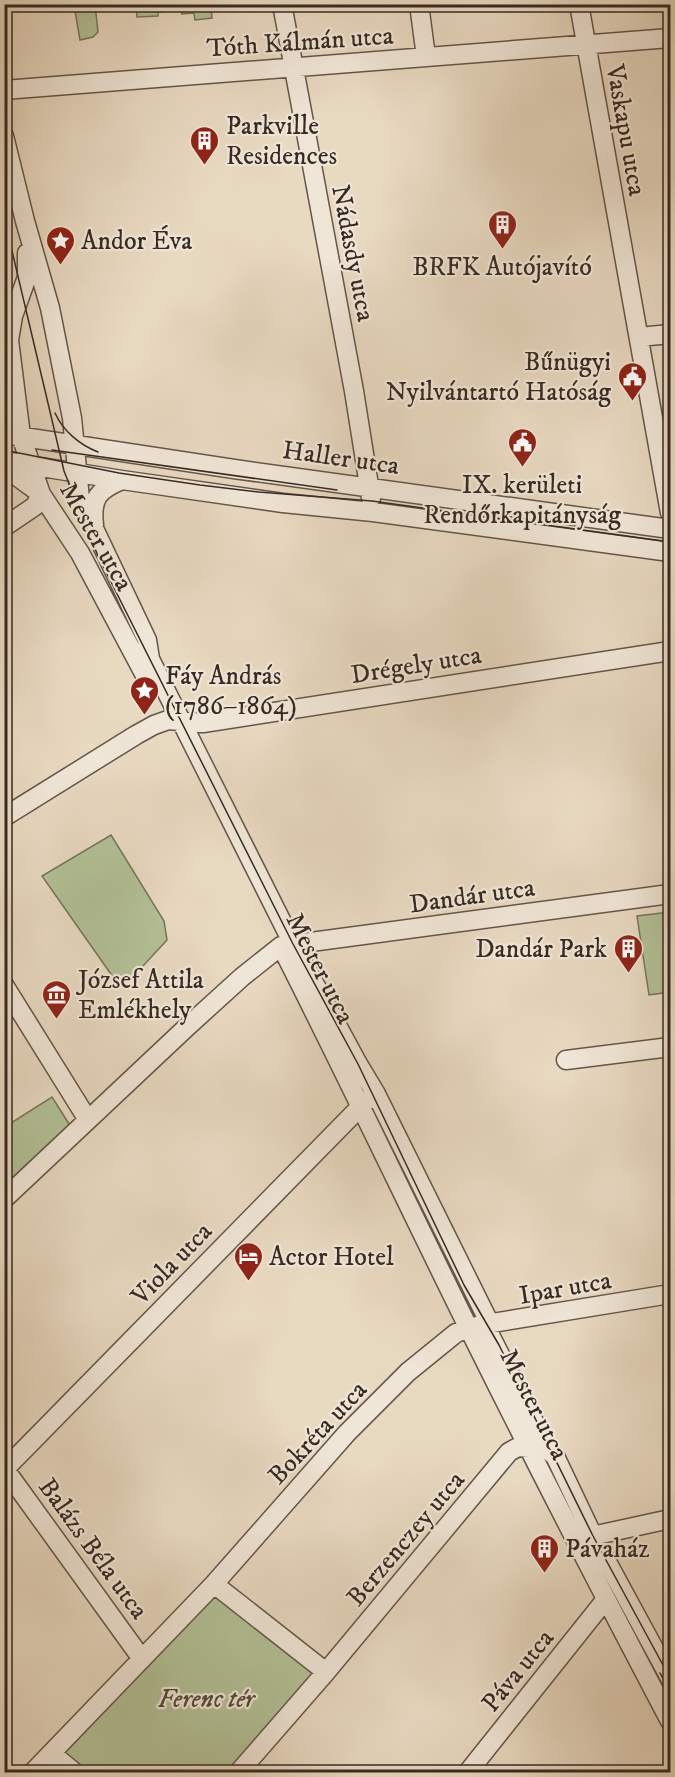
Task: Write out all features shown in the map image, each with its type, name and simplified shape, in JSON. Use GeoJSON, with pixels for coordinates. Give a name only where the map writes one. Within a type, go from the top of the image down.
{"type":"FeatureCollection","features":[{"type":"Feature","properties":{"kind":"street","name":"Nádasdy utca"},"geometry":{"type":"LineString","coordinates":[[282,4],[374,512]]}},
{"type":"Feature","properties":{"kind":"street"},"geometry":{"type":"LineString","coordinates":[[419,4],[426,57]]}},
{"type":"Feature","properties":{"kind":"street","name":"Vaskapu utca"},"geometry":{"type":"LineString","coordinates":[[579,4],[670,513]]}},
{"type":"Feature","properties":{"kind":"street","name":"Tóth Kálmán utca"},"geometry":{"type":"LineString","coordinates":[[4,90],[670,38]]}},
{"type":"Feature","properties":{"kind":"street","name":"Mester utca"},"geometry":{"type":"LineString","coordinates":[[4,136],[50,308],[72,418],[80,499],[147,640],[150,659],[175,720]]}},
{"type":"Feature","properties":{"kind":"street","name":"Mester utca"},"geometry":{"type":"LineString","coordinates":[[25,221],[27,277],[13,316],[9,340],[13,435],[31,465],[41,494],[80,553],[175,720],[287,945],[469,1328],[529,1448],[670,1678]]}},
{"type":"Feature","properties":{"kind":"street"},"geometry":{"type":"LineString","coordinates":[[13,316],[29,304],[40,304],[50,308]]}},
{"type":"Feature","properties":{"kind":"street"},"geometry":{"type":"LineString","coordinates":[[639,337],[670,334]]}},
{"type":"Feature","properties":{"kind":"street","name":"Haller utca"},"geometry":{"type":"LineString","coordinates":[[13,435],[670,529]]}},
{"type":"Feature","properties":{"kind":"street","name":"Haller utca"},"geometry":{"type":"LineString","coordinates":[[4,461],[284,503],[374,512],[670,552]]}},
{"type":"Feature","properties":{"kind":"street"},"geometry":{"type":"LineString","coordinates":[[4,467],[41,494],[35,506],[4,527]]}},
{"type":"Feature","properties":{"kind":"street"},"geometry":{"type":"LineString","coordinates":[[95,530],[95,503],[99,494],[108,486],[122,480]]}},
{"type":"Feature","properties":{"kind":"street","name":"Drégely utca"},"geometry":{"type":"LineString","coordinates":[[175,720],[203,723],[670,651]]}},
{"type":"Feature","properties":{"kind":"street"},"geometry":{"type":"LineString","coordinates":[[4,817],[136,735],[175,720]]}},
{"type":"Feature","properties":{"kind":"street","name":"Dandár utca"},"geometry":{"type":"LineString","coordinates":[[287,945],[670,894]]}},
{"type":"Feature","properties":{"kind":"street"},"geometry":{"type":"LineString","coordinates":[[4,1199],[234,984],[287,945]]}},
{"type":"Feature","properties":{"kind":"street","name":"Mester utca"},"geometry":{"type":"LineString","coordinates":[[287,945],[376,1094],[549,1451],[555,1456],[606,1599],[670,1721]]}},
{"type":"Feature","properties":{"kind":"street"},"geometry":{"type":"LineString","coordinates":[[4,985],[88,1120]]}},
{"type":"Feature","properties":{"kind":"street"},"geometry":{"type":"LineString","coordinates":[[566,1060],[670,1047]]}},
{"type":"Feature","properties":{"kind":"street","name":"Viola utca"},"geometry":{"type":"LineString","coordinates":[[5,1469],[362,1105],[376,1094]]}},
{"type":"Feature","properties":{"kind":"street","name":"Ipar utca"},"geometry":{"type":"LineString","coordinates":[[469,1328],[490,1330],[670,1294]]}},
{"type":"Feature","properties":{"kind":"street","name":"Bokréta utca"},"geometry":{"type":"LineString","coordinates":[[214,1584],[347,1433],[408,1372],[456,1333],[469,1328]]}},
{"type":"Feature","properties":{"kind":"street","name":"Berzenczey utca"},"geometry":{"type":"LineString","coordinates":[[326,1672],[509,1452],[518,1447],[529,1448]]}},
{"type":"Feature","properties":{"kind":"street","name":"Balázs Béla utca"},"geometry":{"type":"LineString","coordinates":[[5,1469],[142,1659]]}},
{"type":"Feature","properties":{"kind":"street"},"geometry":{"type":"LineString","coordinates":[[584,1538],[670,1519]]}},
{"type":"Feature","properties":{"kind":"street"},"geometry":{"type":"LineString","coordinates":[[33,1773],[214,1584],[326,1672],[239,1773]]}},
{"type":"Feature","properties":{"kind":"street","name":"Páva utca"},"geometry":{"type":"LineString","coordinates":[[468,1773],[606,1599]]}},
{"type":"Feature","properties":{"kind":"street"},"geometry":{"type":"LineString","coordinates":[[51,1753],[74,1773]]}},
{"type":"Feature","properties":{"kind":"green space"},"geometry":{"type":"Polygon","coordinates":[[[74,5],[95,5],[98,32],[93,37],[80,40],[74,5]]]}},
{"type":"Feature","properties":{"kind":"green space"},"geometry":{"type":"Polygon","coordinates":[[[136,5],[208,5],[211,6],[212,18],[195,20],[194,13],[182,14],[181,10],[158,12],[158,16],[137,17],[136,5]]]}},
{"type":"Feature","properties":{"kind":"green space"},"geometry":{"type":"Polygon","coordinates":[[[111,835],[164,921],[167,940],[120,987],[42,876],[111,835]]]}},
{"type":"Feature","properties":{"kind":"green space"},"geometry":{"type":"Polygon","coordinates":[[[670,912],[670,992],[649,995],[637,916],[670,912]]]}},
{"type":"Feature","properties":{"kind":"green space"},"geometry":{"type":"Polygon","coordinates":[[[52,1097],[71,1127],[5,1190],[5,1125],[52,1097]]]}},
{"type":"Feature","properties":{"kind":"green space","name":"Ferenc tér"},"geometry":{"type":"Polygon","coordinates":[[[214,1584],[326,1672],[239,1772],[74,1772],[51,1753],[214,1584]]]}},
{"type":"Feature","properties":{"kind":"tram line"},"geometry":{"type":"LineString","coordinates":[[4,217],[64,471],[98,556],[293,944],[358,1064],[464,1285],[499,1345],[593,1536],[670,1678]]}},
{"type":"Feature","properties":{"kind":"tram line"},"geometry":{"type":"LineString","coordinates":[[55,413],[73,437],[98,452]]}},
{"type":"Feature","properties":{"kind":"tram line"},"geometry":{"type":"LineString","coordinates":[[4,450],[119,473],[200,485],[372,501],[670,542]]}},
{"type":"Feature","properties":{"kind":"tram line"},"geometry":{"type":"LineString","coordinates":[[52,450],[337,490]]}},
{"type":"Feature","properties":{"kind":"tram line"},"geometry":{"type":"LineString","coordinates":[[660,1673],[670,1692]]}},
{"type":"Feature","properties":{"kind":"place","name":"Parkville Residences"},"geometry":{"type":"Point","coordinates":[205,166]}},
{"type":"Feature","properties":{"kind":"place","name":"BRFK Autójavító"},"geometry":{"type":"Point","coordinates":[502,250]}},
{"type":"Feature","properties":{"kind":"place","name":"Andor Éva"},"geometry":{"type":"Point","coordinates":[60,266]}},
{"type":"Feature","properties":{"kind":"place","name":"Bűnügyi Nyilvántartó Hatóság"},"geometry":{"type":"Point","coordinates":[632,402]}},
{"type":"Feature","properties":{"kind":"place","name":"IX. kerületi Rendőrkapitányság"},"geometry":{"type":"Point","coordinates":[522,468]}},
{"type":"Feature","properties":{"kind":"place","name":"Fáy András (1786–1864)"},"geometry":{"type":"Point","coordinates":[144,716]}},
{"type":"Feature","properties":{"kind":"place","name":"Dandár Park"},"geometry":{"type":"Point","coordinates":[628,974]}},
{"type":"Feature","properties":{"kind":"place","name":"József Attila Emlékhely"},"geometry":{"type":"Point","coordinates":[57,1020]}},
{"type":"Feature","properties":{"kind":"place","name":"Actor Hotel"},"geometry":{"type":"Point","coordinates":[248,1282]}},
{"type":"Feature","properties":{"kind":"place","name":"Pávaház"},"geometry":{"type":"Point","coordinates":[544,1574]}}]}
